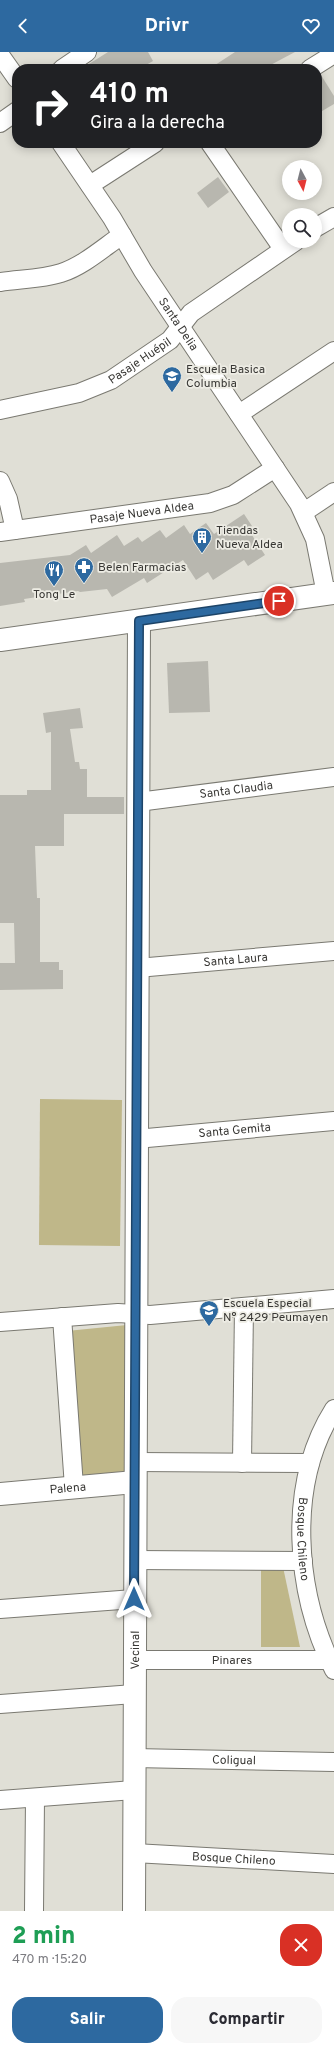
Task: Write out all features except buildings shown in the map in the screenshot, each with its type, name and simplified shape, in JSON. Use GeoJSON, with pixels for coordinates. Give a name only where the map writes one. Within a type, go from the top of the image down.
{"type":"FeatureCollection","features":[{"type":"Feature","properties":{"kind":"street"},"geometry":{"type":"LineString","coordinates":[[69,64],[87,52]]}},
{"type":"Feature","properties":{"kind":"street"},"geometry":{"type":"LineString","coordinates":[[0,54],[12,72]]}},
{"type":"Feature","properties":{"kind":"street"},"geometry":{"type":"LineString","coordinates":[[318,64],[334,54]]}},
{"type":"Feature","properties":{"kind":"street"},"geometry":{"type":"LineString","coordinates":[[0,123],[12,115]]}},
{"type":"Feature","properties":{"kind":"street","name":"Santa Delia"},"geometry":{"type":"LineString","coordinates":[[64,148],[122,235],[142,271],[304,512],[315,539],[330,594]]}},
{"type":"Feature","properties":{"kind":"street"},"geometry":{"type":"LineString","coordinates":[[90,185],[147,148]]}},
{"type":"Feature","properties":{"kind":"street"},"geometry":{"type":"LineString","coordinates":[[214,148],[282,236]]}},
{"type":"Feature","properties":{"kind":"street"},"geometry":{"type":"LineString","coordinates":[[322,224],[334,216]]}},
{"type":"Feature","properties":{"kind":"street"},"geometry":{"type":"LineString","coordinates":[[0,282],[53,275],[63,272],[78,265],[122,235]]}},
{"type":"Feature","properties":{"kind":"street","name":"Pasaje Huépil"},"geometry":{"type":"LineString","coordinates":[[0,410],[96,388],[120,374],[170,340],[191,313],[285,248]]}},
{"type":"Feature","properties":{"kind":"street"},"geometry":{"type":"LineString","coordinates":[[239,414],[334,351]]}},
{"type":"Feature","properties":{"kind":"street","name":"Pasaje Nueva Aldea"},"geometry":{"type":"LineString","coordinates":[[8,531],[210,503],[233,495],[275,468]]}},
{"type":"Feature","properties":{"kind":"street"},"geometry":{"type":"LineString","coordinates":[[0,481],[8,499],[8,531]]}},
{"type":"Feature","properties":{"kind":"street"},"geometry":{"type":"LineString","coordinates":[[304,512],[334,492]]}},
{"type":"Feature","properties":{"kind":"street"},"geometry":{"type":"LineString","coordinates":[[0,640],[330,594]]}},
{"type":"Feature","properties":{"kind":"street","name":"Vecinal"},"geometry":{"type":"LineString","coordinates":[[134,1911],[134,1560],[139,621]]}},
{"type":"Feature","properties":{"kind":"street","name":"Santa Claudia"},"geometry":{"type":"LineString","coordinates":[[138,802],[334,777]]}},
{"type":"Feature","properties":{"kind":"street","name":"Santa Laura"},"geometry":{"type":"LineString","coordinates":[[137,968],[334,951]]}},
{"type":"Feature","properties":{"kind":"street","name":"Santa Gemita"},"geometry":{"type":"LineString","coordinates":[[136,1139],[334,1121]]}},
{"type":"Feature","properties":{"kind":"street"},"geometry":{"type":"LineString","coordinates":[[0,1322],[118,1313],[150,1315],[334,1299]]}},
{"type":"Feature","properties":{"kind":"street"},"geometry":{"type":"LineString","coordinates":[[242,1463],[244,1307]]}},
{"type":"Feature","properties":{"kind":"street"},"geometry":{"type":"LineString","coordinates":[[62,1317],[74,1487]]}},
{"type":"Feature","properties":{"kind":"street","name":"Bosque Chileno"},"geometry":{"type":"LineString","coordinates":[[332,1665],[312,1611],[303,1561],[303,1505],[310,1463],[321,1432],[334,1409]]}},
{"type":"Feature","properties":{"kind":"street"},"geometry":{"type":"LineString","coordinates":[[135,1472],[242,1463],[310,1463]]}},
{"type":"Feature","properties":{"kind":"street","name":"Palena"},"geometry":{"type":"LineString","coordinates":[[0,1494],[74,1487],[135,1472]]}},
{"type":"Feature","properties":{"kind":"street"},"geometry":{"type":"LineString","coordinates":[[134,1560],[303,1561]]}},
{"type":"Feature","properties":{"kind":"street"},"geometry":{"type":"LineString","coordinates":[[0,1609],[134,1599]]}},
{"type":"Feature","properties":{"kind":"street","name":"Pinares"},"geometry":{"type":"LineString","coordinates":[[134,1660],[332,1665]]}},
{"type":"Feature","properties":{"kind":"street"},"geometry":{"type":"LineString","coordinates":[[0,1704],[134,1694]]}},
{"type":"Feature","properties":{"kind":"street","name":"Coligual"},"geometry":{"type":"LineString","coordinates":[[134,1758],[334,1762]]}},
{"type":"Feature","properties":{"kind":"street"},"geometry":{"type":"LineString","coordinates":[[0,1800],[134,1790]]}},
{"type":"Feature","properties":{"kind":"street"},"geometry":{"type":"LineString","coordinates":[[34,1911],[35,1798]]}},
{"type":"Feature","properties":{"kind":"street","name":"Bosque Chileno"},"geometry":{"type":"LineString","coordinates":[[134,1853],[334,1864]]}},
{"type":"Feature","properties":{"kind":"shaded area"},"geometry":{"type":"Polygon","coordinates":[[[40,1099],[122,1100],[120,1246],[39,1245],[40,1099]]]}},
{"type":"Feature","properties":{"kind":"shaded area"},"geometry":{"type":"Polygon","coordinates":[[[127,1325],[127,1471],[79,1476],[67,1331],[127,1325]]]}},
{"type":"Feature","properties":{"kind":"shaded area"},"geometry":{"type":"Polygon","coordinates":[[[261,1567],[283,1567],[300,1647],[261,1647],[261,1567]]]}},
{"type":"Feature","properties":{"kind":"place","name":"Escuela Basica Columbia"},"geometry":{"type":"Point","coordinates":[172,393]}},
{"type":"Feature","properties":{"kind":"place","name":"Tiendas Nueva Aldea"},"geometry":{"type":"Point","coordinates":[202,554]}},
{"type":"Feature","properties":{"kind":"place","name":"Belen Farmacias"},"geometry":{"type":"Point","coordinates":[84,584]}},
{"type":"Feature","properties":{"kind":"place","name":"Tong Le"},"geometry":{"type":"Point","coordinates":[54,587]}},
{"type":"Feature","properties":{"kind":"place","name":"Escuela Especial N° 2429 Peumayen"},"geometry":{"type":"Point","coordinates":[209,1327]}},
{"type":"Feature","properties":{"kind":"route"},"geometry":{"type":"LineString","coordinates":[[134,1599],[139,621],[279,601]]}}]}
